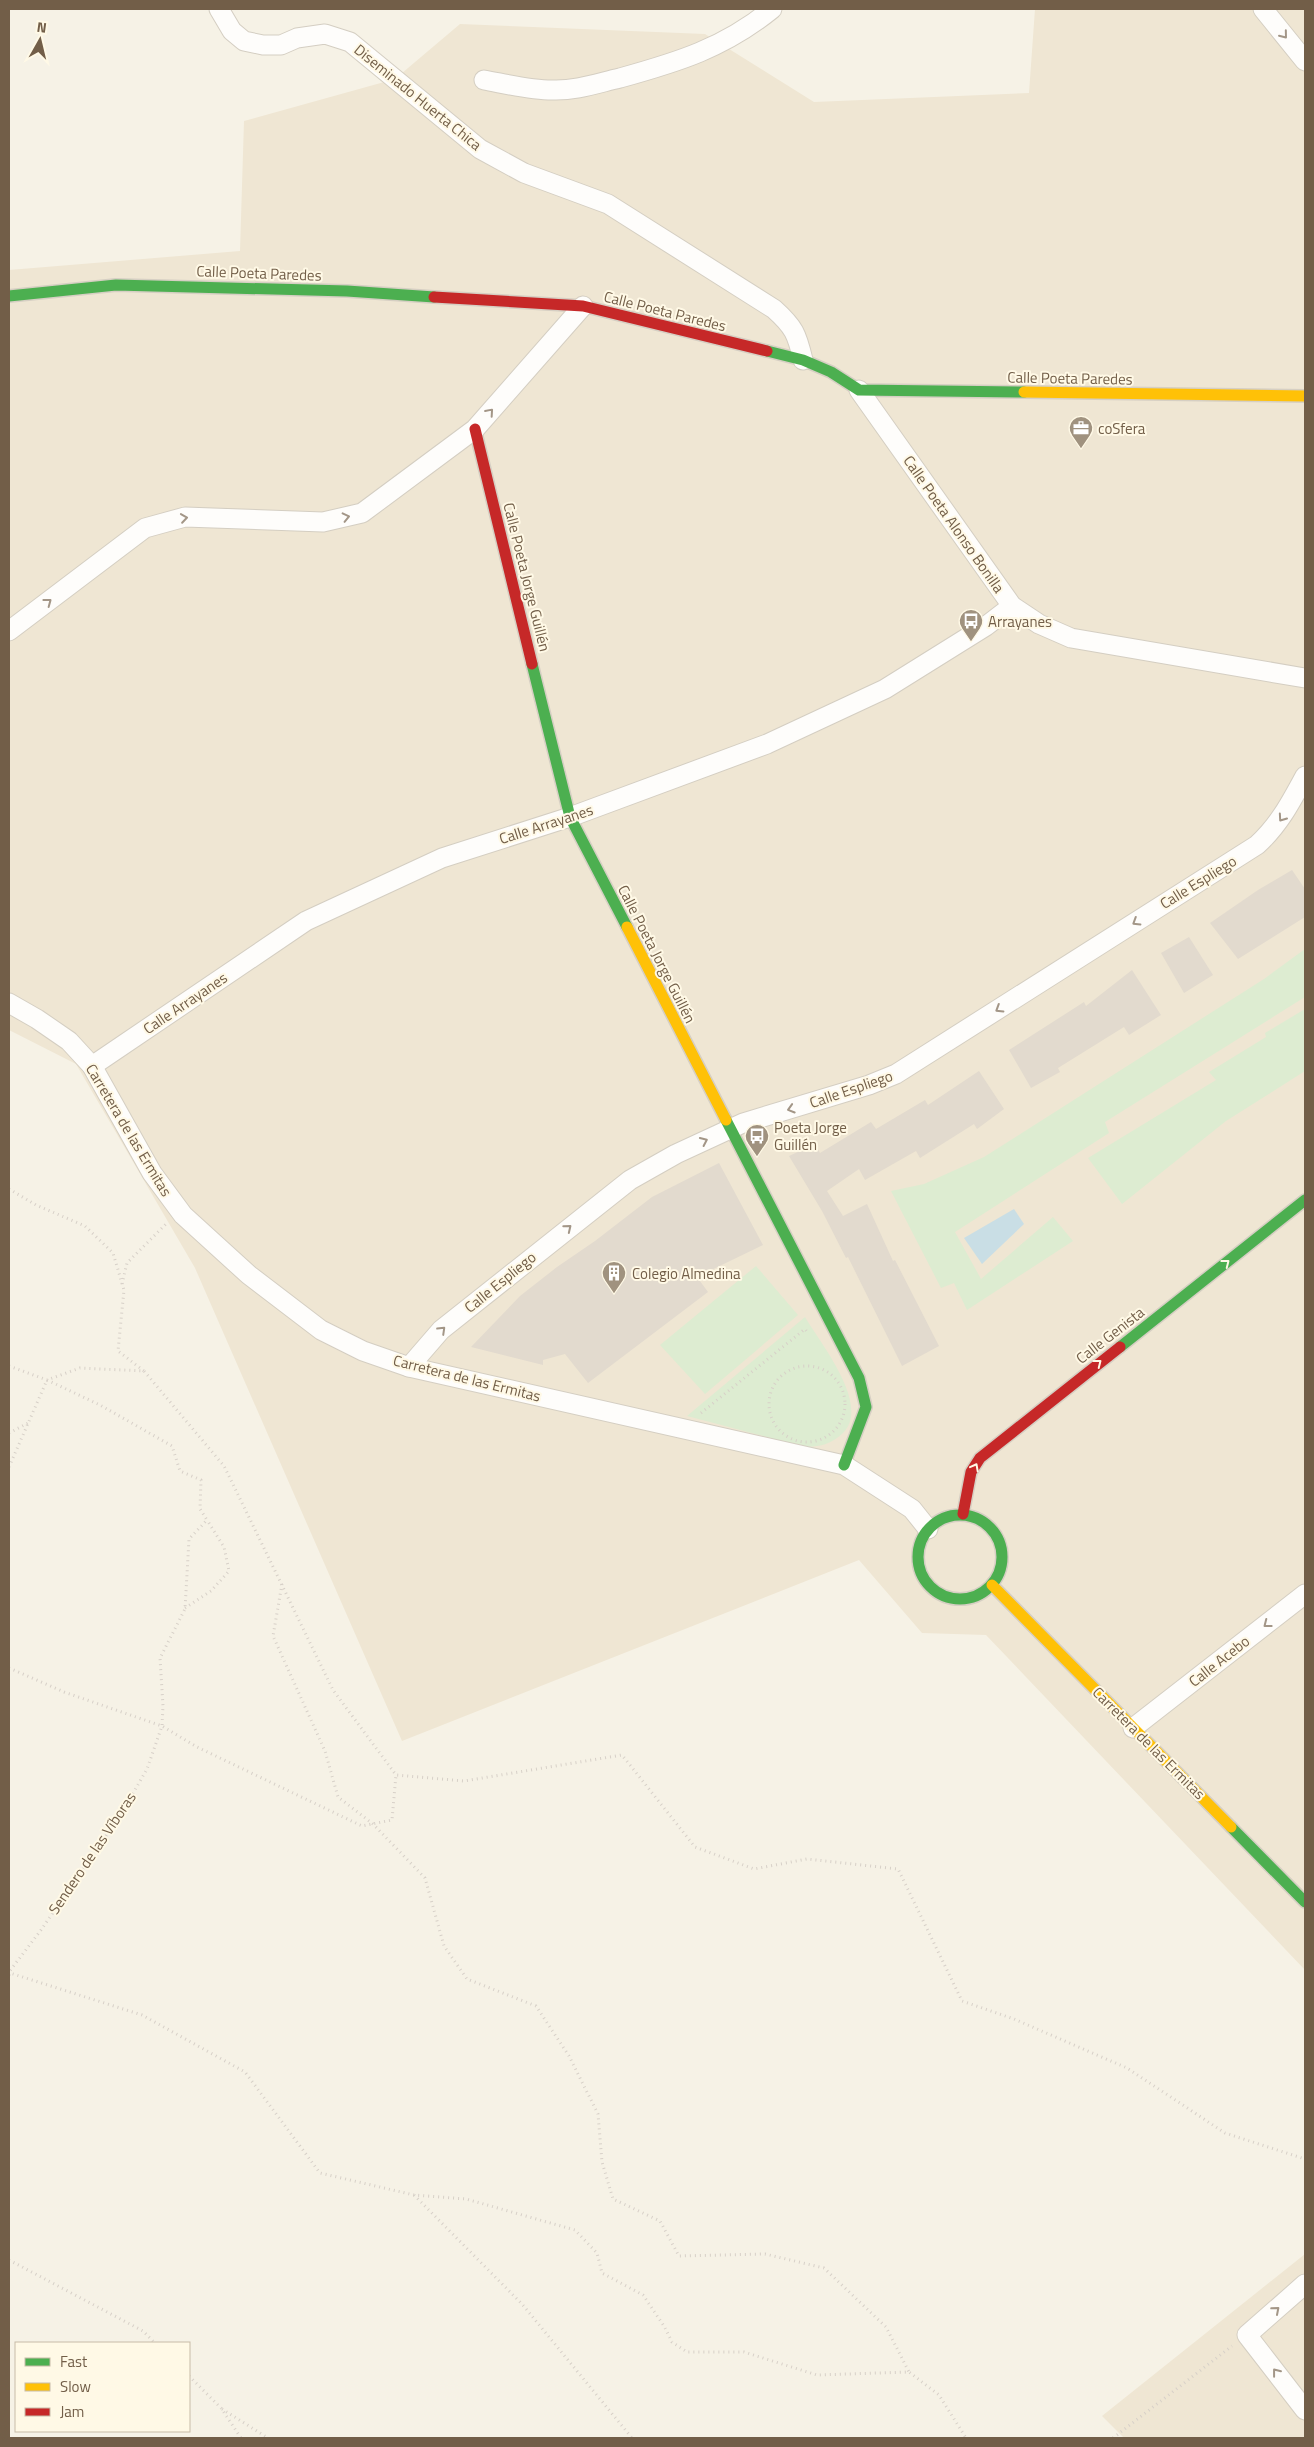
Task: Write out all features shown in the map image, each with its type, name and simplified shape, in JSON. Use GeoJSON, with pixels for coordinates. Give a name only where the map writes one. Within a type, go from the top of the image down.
{"type":"FeatureCollection","features":[{"type":"Feature","properties":{"kind":"street","name":"Diseminado Huerta Chica"},"geometry":{"type":"LineString","coordinates":[[219,9],[232,31],[244,41],[263,45],[281,45],[298,38],[325,34],[350,42],[480,149],[524,173],[608,204],[774,309],[791,325],[797,335],[803,360]]}},
{"type":"Feature","properties":{"kind":"street"},"geometry":{"type":"LineString","coordinates":[[484,80],[552,90],[577,89],[681,61],[718,45],[772,9]]}},
{"type":"Feature","properties":{"kind":"street"},"geometry":{"type":"LineString","coordinates":[[1263,9],[1305,61]]}},
{"type":"Feature","properties":{"kind":"street","name":"Calle Poeta Paredes"},"geometry":{"type":"LineString","coordinates":[[9,296],[116,284],[347,291],[583,306],[803,360],[831,372],[859,390],[1305,396]]}},
{"type":"Feature","properties":{"kind":"street"},"geometry":{"type":"LineString","coordinates":[[9,631],[145,528],[185,517],[323,522],[362,513],[476,429],[583,306]]}},
{"type":"Feature","properties":{"kind":"street","name":"Calle Poeta Alonso Bonilla"},"geometry":{"type":"LineString","coordinates":[[859,390],[1012,606],[1039,624],[1071,638],[1305,678]]}},
{"type":"Feature","properties":{"kind":"street","name":"Calle Poeta Jorge Guillén"},"geometry":{"type":"LineString","coordinates":[[476,429],[570,818],[859,1378],[866,1407],[844,1465]]}},
{"type":"Feature","properties":{"kind":"street","name":"Calle Arrayanes"},"geometry":{"type":"LineString","coordinates":[[92,1066],[306,921],[442,858],[570,818],[767,744],[877,693],[986,626],[1012,606]]}},
{"type":"Feature","properties":{"kind":"street","name":"Calle Espliego"},"geometry":{"type":"LineString","coordinates":[[409,1367],[441,1330],[630,1180],[669,1158],[731,1129],[896,1074],[1257,845],[1273,830],[1287,810],[1305,776]]}},
{"type":"Feature","properties":{"kind":"street","name":"Carretera de las Ermitas"},"geometry":{"type":"LineString","coordinates":[[9,1003],[37,1019],[68,1041],[92,1066],[152,1173],[180,1211],[249,1276],[321,1330],[363,1351],[409,1367],[844,1465],[912,1509],[928,1528]]}},
{"type":"Feature","properties":{"kind":"street","name":"Calle Genista"},"geometry":{"type":"LineString","coordinates":[[963,1514],[972,1472],[980,1458],[1305,1200]]}},
{"type":"Feature","properties":{"kind":"street"},"geometry":{"type":"LineString","coordinates":[[963,1514],[988,1524],[997,1535],[1002,1547],[1003,1560],[999,1574],[992,1585],[976,1596],[956,1599],[944,1596],[932,1588],[924,1578],[918,1559],[922,1540],[928,1528],[938,1520],[950,1515],[963,1514]]}},
{"type":"Feature","properties":{"kind":"street","name":"Carretera de las Ermitas"},"geometry":{"type":"LineString","coordinates":[[992,1585],[1305,1902]]}},
{"type":"Feature","properties":{"kind":"street","name":"Calle Acebo"},"geometry":{"type":"LineString","coordinates":[[1133,1728],[1305,1594]]}},
{"type":"Feature","properties":{"kind":"street"},"geometry":{"type":"LineString","coordinates":[[1305,2284],[1247,2335],[1305,2410]]}},
{"type":"Feature","properties":{"kind":"path"},"geometry":{"type":"LineString","coordinates":[[9,1189],[36,1205],[85,1226],[113,1253],[122,1284]]}},
{"type":"Feature","properties":{"kind":"path"},"geometry":{"type":"LineString","coordinates":[[9,1663],[10,1669],[64,1692],[162,1726],[197,1746],[362,1826],[392,1820],[396,1775],[333,1690],[224,1466],[144,1372],[118,1351],[122,1284],[127,1263],[180,1211]]}},
{"type":"Feature","properties":{"kind":"path"},"geometry":{"type":"LineString","coordinates":[[698,1415],[805,1329],[810,1336]]}},
{"type":"Feature","properties":{"kind":"path"},"geometry":{"type":"LineString","coordinates":[[9,1366],[47,1380],[100,1405],[172,1446],[180,1471],[201,1480],[200,1509],[224,1547],[229,1572],[211,1591],[184,1609]]}},
{"type":"Feature","properties":{"kind":"path"},"geometry":{"type":"LineString","coordinates":[[828,1367],[838,1382],[843,1391],[845,1404],[842,1417],[836,1428],[825,1437],[813,1441],[800,1441],[789,1437],[779,1430],[772,1420],[769,1396],[773,1385],[780,1376],[791,1369],[814,1366],[826,1371],[838,1382]]}},
{"type":"Feature","properties":{"kind":"path"},"geometry":{"type":"LineString","coordinates":[[9,1467],[47,1380],[80,1368],[144,1372]]}},
{"type":"Feature","properties":{"kind":"path"},"geometry":{"type":"LineString","coordinates":[[9,1433],[30,1422]]}},
{"type":"Feature","properties":{"kind":"path"},"geometry":{"type":"LineString","coordinates":[[184,1609],[190,1539],[207,1520]]}},
{"type":"Feature","properties":{"kind":"path"},"geometry":{"type":"LineString","coordinates":[[282,1584],[273,1636],[325,1751],[338,1796],[373,1824],[425,1878],[444,1946],[467,1979],[536,2006],[569,2056],[598,2114],[602,2162],[613,2199],[660,2221],[679,2256],[765,2254],[824,2268],[886,2326],[909,2372],[939,2395],[966,2438]]}},
{"type":"Feature","properties":{"kind":"path","name":"Sendero de las Víboras"},"geometry":{"type":"LineString","coordinates":[[9,1973],[121,1814],[147,1769],[162,1726],[163,1706],[160,1658],[184,1609]]}},
{"type":"Feature","properties":{"kind":"path"},"geometry":{"type":"LineString","coordinates":[[396,1775],[464,1781],[622,1755],[695,1847],[754,1869],[807,1859],[898,1869],[962,2001],[1014,2019],[1127,2068],[1225,2133],[1305,2159]]}},
{"type":"Feature","properties":{"kind":"path"},"geometry":{"type":"LineString","coordinates":[[9,1973],[142,2015],[245,2072],[320,2173],[414,2195],[466,2199],[575,2230],[596,2252],[602,2273],[643,2295],[664,2326],[672,2342],[688,2352],[744,2352],[817,2374],[909,2372]]}},
{"type":"Feature","properties":{"kind":"path"},"geometry":{"type":"LineString","coordinates":[[414,2195],[522,2304],[632,2438]]}},
{"type":"Feature","properties":{"kind":"path"},"geometry":{"type":"LineString","coordinates":[[9,2260],[143,2331],[154,2342]]}},
{"type":"Feature","properties":{"kind":"path"},"geometry":{"type":"LineString","coordinates":[[1113,2438],[1247,2335]]}},
{"type":"Feature","properties":{"kind":"path"},"geometry":{"type":"LineString","coordinates":[[190,2377],[221,2408],[241,2438]]}},
{"type":"Feature","properties":{"kind":"path"},"geometry":{"type":"LineString","coordinates":[[221,2408],[268,2438]]}},
{"type":"Feature","properties":{"kind":"shaded area"},"geometry":{"type":"Polygon","coordinates":[[[1035,9],[1305,9],[1305,1970],[986,1635],[922,1633],[859,1560],[402,1741],[195,1268],[76,1064],[9,1030],[9,270],[240,251],[244,121],[395,79],[460,24],[705,34],[814,102],[1029,93],[1035,9]]]}},
{"type":"Feature","properties":{"kind":"shaded area"},"geometry":{"type":"Polygon","coordinates":[[[1305,2254],[1305,2438],[1124,2438],[1102,2416],[1305,2254]]]}},
{"type":"Feature","properties":{"kind":"green space"},"geometry":{"type":"Polygon","coordinates":[[[1305,949],[1305,997],[1105,1122],[1109,1133],[955,1232],[981,1279],[1053,1217],[1073,1241],[967,1310],[954,1283],[941,1288],[891,1191],[924,1184],[984,1157],[1264,979],[1305,949]]]}},
{"type":"Feature","properties":{"kind":"green space"},"geometry":{"type":"Polygon","coordinates":[[[1305,1009],[1305,1071],[1226,1121],[1122,1204],[1088,1158],[1216,1080],[1209,1072],[1266,1037],[1265,1033],[1305,1009]]]}},
{"type":"Feature","properties":{"kind":"green space"},"geometry":{"type":"Polygon","coordinates":[[[756,1266],[798,1315],[705,1394],[660,1345],[756,1266]]]}},
{"type":"Feature","properties":{"kind":"green space"},"geometry":{"type":"Polygon","coordinates":[[[805,1317],[831,1358],[848,1391],[851,1407],[850,1421],[839,1437],[825,1444],[805,1447],[687,1416],[805,1317]]]}},
{"type":"Feature","properties":{"kind":"water"},"geometry":{"type":"Polygon","coordinates":[[[1014,1209],[1024,1224],[982,1264],[964,1238],[1014,1209]]]}},
{"type":"Feature","properties":{"kind":"building"},"geometry":{"type":"Polygon","coordinates":[[[1292,870],[1305,889],[1305,917],[1238,959],[1210,923],[1258,890],[1292,870]]]}},
{"type":"Feature","properties":{"kind":"building"},"geometry":{"type":"Polygon","coordinates":[[[1189,937],[1213,975],[1184,993],[1161,953],[1189,937]]]}},
{"type":"Feature","properties":{"kind":"building"},"geometry":{"type":"Polygon","coordinates":[[[1132,970],[1161,1015],[1129,1035],[1124,1027],[1058,1068],[1060,1072],[1031,1088],[1009,1050],[1084,1002],[1086,1006],[1132,970]]]}},
{"type":"Feature","properties":{"kind":"building"},"geometry":{"type":"Polygon","coordinates":[[[979,1071],[1004,1109],[977,1129],[974,1124],[920,1158],[916,1151],[865,1180],[859,1169],[827,1191],[843,1216],[867,1204],[893,1261],[895,1260],[939,1346],[902,1366],[848,1257],[846,1258],[822,1211],[789,1156],[815,1144],[820,1153],[871,1122],[876,1129],[925,1100],[928,1105],[979,1071]]]}},
{"type":"Feature","properties":{"kind":"building","name":"Colegio Almedina"},"geometry":{"type":"Polygon","coordinates":[[[719,1163],[763,1245],[697,1277],[708,1292],[588,1383],[565,1354],[543,1360],[543,1365],[471,1347],[520,1296],[557,1267],[595,1241],[652,1197],[719,1163]]]}},
{"type":"Feature","properties":{"kind":"traffic: fast"},"geometry":{"type":"LineString","coordinates":[[9,296],[116,285],[347,291],[434,297]]}},
{"type":"Feature","properties":{"kind":"traffic: fast"},"geometry":{"type":"LineString","coordinates":[[767,351],[803,360],[831,372],[859,390],[1024,392]]}},
{"type":"Feature","properties":{"kind":"traffic: fast"},"geometry":{"type":"LineString","coordinates":[[532,664],[570,817],[627,927]]}},
{"type":"Feature","properties":{"kind":"traffic: fast"},"geometry":{"type":"LineString","coordinates":[[726,1120],[859,1378],[866,1407],[844,1465]]}},
{"type":"Feature","properties":{"kind":"traffic: fast"},"geometry":{"type":"LineString","coordinates":[[1120,1347],[1305,1200]]}},
{"type":"Feature","properties":{"kind":"traffic: fast"},"geometry":{"type":"LineString","coordinates":[[960,1515],[976,1518],[990,1527],[999,1541],[1002,1557],[999,1573],[990,1587],[976,1596],[960,1599],[944,1596],[930,1587],[921,1573],[918,1557],[921,1541],[930,1527],[944,1518],[960,1515]]}},
{"type":"Feature","properties":{"kind":"traffic: fast"},"geometry":{"type":"LineString","coordinates":[[1231,1827],[1305,1902]]}},
{"type":"Feature","properties":{"kind":"traffic: slow"},"geometry":{"type":"LineString","coordinates":[[1024,392],[1305,396]]}},
{"type":"Feature","properties":{"kind":"traffic: slow"},"geometry":{"type":"LineString","coordinates":[[627,927],[726,1120]]}},
{"type":"Feature","properties":{"kind":"traffic: slow"},"geometry":{"type":"LineString","coordinates":[[992,1585],[1231,1827]]}},
{"type":"Feature","properties":{"kind":"traffic: jam"},"geometry":{"type":"LineString","coordinates":[[434,297],[583,306],[767,351]]}},
{"type":"Feature","properties":{"kind":"traffic: jam"},"geometry":{"type":"LineString","coordinates":[[475,429],[532,664]]}},
{"type":"Feature","properties":{"kind":"traffic: jam"},"geometry":{"type":"LineString","coordinates":[[963,1514],[971,1472],[980,1458],[1120,1347]]}},
{"type":"Feature","properties":{"kind":"place","name":"coSfera"},"geometry":{"type":"Point","coordinates":[1081,449]}},
{"type":"Feature","properties":{"kind":"place","name":"Arrayanes"},"geometry":{"type":"Point","coordinates":[971,642]}},
{"type":"Feature","properties":{"kind":"place","name":"Poeta Jorge Guillén"},"geometry":{"type":"Point","coordinates":[757,1157]}},
{"type":"Feature","properties":{"kind":"place","name":"Colegio Almedina"},"geometry":{"type":"Point","coordinates":[614,1294]}}]}
